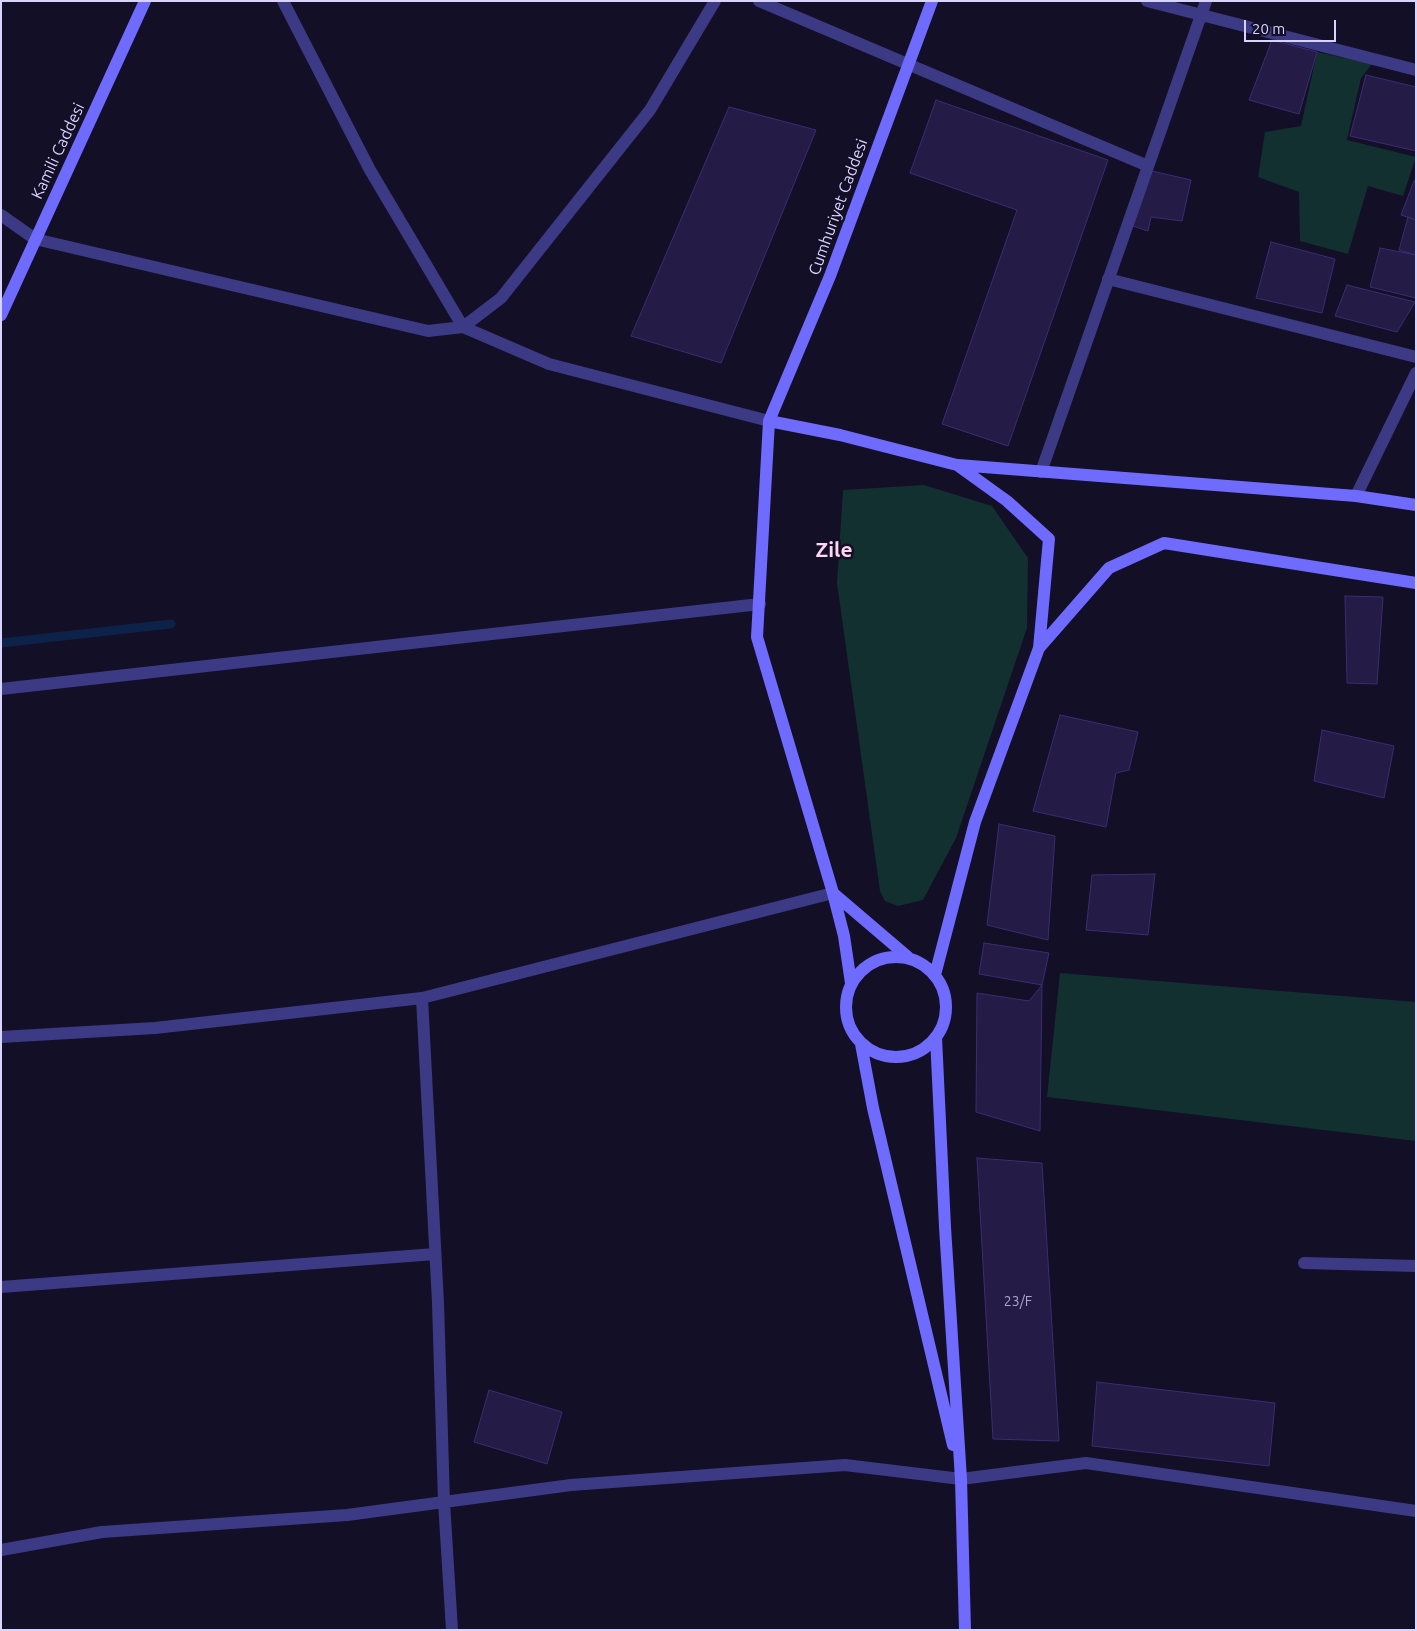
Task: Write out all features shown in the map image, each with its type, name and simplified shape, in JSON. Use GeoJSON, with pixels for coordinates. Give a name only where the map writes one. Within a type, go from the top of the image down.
{"type":"FeatureCollection","features":[{"type":"Feature","properties":{"kind":"main road","name":"Kamili Caddesi"},"geometry":{"type":"LineString","coordinates":[[1,315],[145,1]]}},
{"type":"Feature","properties":{"kind":"main road","name":"Cumhuriyet Caddesi"},"geometry":{"type":"LineString","coordinates":[[769,421],[830,276],[932,1]]}},
{"type":"Feature","properties":{"kind":"main road"},"geometry":{"type":"LineString","coordinates":[[851,983],[844,936],[758,637],[769,421],[840,435],[957,465],[1356,496],[1416,505]]}},
{"type":"Feature","properties":{"kind":"main road"},"geometry":{"type":"LineString","coordinates":[[935,975],[975,822],[1039,648],[1049,539],[1007,500],[957,465]]}},
{"type":"Feature","properties":{"kind":"main road"},"geometry":{"type":"LineString","coordinates":[[1039,648],[1109,568],[1164,543],[1416,583]]}},
{"type":"Feature","properties":{"kind":"main road"},"geometry":{"type":"LineString","coordinates":[[832,893],[908,957],[923,964],[935,975],[943,989],[946,1006],[944,1022],[936,1037],[924,1049],[908,1055],[892,1057],[875,1053],[862,1044],[851,1031],[846,1015],[845,999],[851,983],[861,970],[875,960],[891,956],[908,957]]}},
{"type":"Feature","properties":{"kind":"main road"},"geometry":{"type":"LineString","coordinates":[[936,1037],[945,1227],[962,1479],[965,1630]]}},
{"type":"Feature","properties":{"kind":"main road"},"geometry":{"type":"LineString","coordinates":[[862,1044],[873,1108],[962,1479]]}},
{"type":"Feature","properties":{"kind":"street"},"geometry":{"type":"LineString","coordinates":[[283,1],[370,170],[464,327]]}},
{"type":"Feature","properties":{"kind":"street"},"geometry":{"type":"LineString","coordinates":[[464,327],[501,298],[650,110],[715,1]]}},
{"type":"Feature","properties":{"kind":"street"},"geometry":{"type":"LineString","coordinates":[[759,1],[1148,166]]}},
{"type":"Feature","properties":{"kind":"street"},"geometry":{"type":"LineString","coordinates":[[1147,1],[1416,70]]}},
{"type":"Feature","properties":{"kind":"street"},"geometry":{"type":"LineString","coordinates":[[1041,472],[1206,1]]}},
{"type":"Feature","properties":{"kind":"street"},"geometry":{"type":"LineString","coordinates":[[1,215],[35,238],[428,331],[464,327],[549,364],[769,421]]}},
{"type":"Feature","properties":{"kind":"street"},"geometry":{"type":"LineString","coordinates":[[1108,279],[1416,356]]}},
{"type":"Feature","properties":{"kind":"street"},"geometry":{"type":"LineString","coordinates":[[1356,496],[1416,373]]}},
{"type":"Feature","properties":{"kind":"street"},"geometry":{"type":"LineString","coordinates":[[1,689],[760,604]]}},
{"type":"Feature","properties":{"kind":"street"},"geometry":{"type":"LineString","coordinates":[[1,1037],[155,1028],[422,998],[832,893]]}},
{"type":"Feature","properties":{"kind":"street"},"geometry":{"type":"LineString","coordinates":[[422,998],[435,1254],[444,1502],[452,1630]]}},
{"type":"Feature","properties":{"kind":"street"},"geometry":{"type":"LineString","coordinates":[[1,1287],[435,1254]]}},
{"type":"Feature","properties":{"kind":"street"},"geometry":{"type":"LineString","coordinates":[[1304,1264],[1416,1266]]}},
{"type":"Feature","properties":{"kind":"street"},"geometry":{"type":"LineString","coordinates":[[1,1550],[102,1532],[347,1515],[571,1485],[845,1465],[962,1479],[1086,1463],[1416,1511]]}},
{"type":"Feature","properties":{"kind":"green space"},"geometry":{"type":"Polygon","coordinates":[[[1317,52],[1372,64],[1361,78],[1347,140],[1416,157],[1403,196],[1368,186],[1348,254],[1300,241],[1299,192],[1258,177],[1265,132],[1301,126],[1317,52]]]}},
{"type":"Feature","properties":{"kind":"green space"},"geometry":{"type":"Polygon","coordinates":[[[924,485],[992,506],[1028,558],[1027,628],[956,838],[923,900],[898,906],[885,901],[880,891],[837,583],[843,490],[924,485]]]}},
{"type":"Feature","properties":{"kind":"green space"},"geometry":{"type":"Polygon","coordinates":[[[1060,973],[1416,1002],[1416,1141],[1047,1097],[1060,973]]]}},
{"type":"Feature","properties":{"kind":"building"},"geometry":{"type":"Polygon","coordinates":[[[1272,40],[1317,52],[1299,114],[1249,100],[1272,40]]]}},
{"type":"Feature","properties":{"kind":"building"},"geometry":{"type":"Polygon","coordinates":[[[1366,75],[1416,87],[1416,151],[1350,136],[1366,75]]]}},
{"type":"Feature","properties":{"kind":"building"},"geometry":{"type":"Polygon","coordinates":[[[936,100],[1108,160],[1008,446],[942,424],[1017,210],[910,173],[936,100]]]}},
{"type":"Feature","properties":{"kind":"building"},"geometry":{"type":"Polygon","coordinates":[[[729,107],[816,130],[721,363],[631,336],[729,107]]]}},
{"type":"Feature","properties":{"kind":"building"},"geometry":{"type":"Polygon","coordinates":[[[1152,171],[1191,180],[1182,221],[1151,217],[1148,231],[1133,226],[1152,171]]]}},
{"type":"Feature","properties":{"kind":"building"},"geometry":{"type":"Polygon","coordinates":[[[1414,181],[1416,181],[1416,220],[1401,215],[1414,181]]]}},
{"type":"Feature","properties":{"kind":"building"},"geometry":{"type":"Polygon","coordinates":[[[1408,217],[1416,220],[1416,255],[1399,250],[1408,217]]]}},
{"type":"Feature","properties":{"kind":"building"},"geometry":{"type":"Polygon","coordinates":[[[1271,242],[1335,259],[1322,313],[1256,298],[1271,242]]]}},
{"type":"Feature","properties":{"kind":"building"},"geometry":{"type":"Polygon","coordinates":[[[1380,248],[1416,255],[1416,298],[1370,287],[1380,248]]]}},
{"type":"Feature","properties":{"kind":"building"},"geometry":{"type":"Polygon","coordinates":[[[1347,285],[1415,302],[1397,332],[1335,316],[1347,285]]]}},
{"type":"Feature","properties":{"kind":"building"},"geometry":{"type":"Polygon","coordinates":[[[1345,596],[1383,597],[1377,684],[1347,683],[1345,596]]]}},
{"type":"Feature","properties":{"kind":"building"},"geometry":{"type":"Polygon","coordinates":[[[1060,715],[1138,732],[1129,770],[1116,773],[1106,827],[1033,811],[1060,715]]]}},
{"type":"Feature","properties":{"kind":"building"},"geometry":{"type":"Polygon","coordinates":[[[1322,730],[1394,746],[1384,798],[1314,781],[1322,730]]]}},
{"type":"Feature","properties":{"kind":"building"},"geometry":{"type":"Polygon","coordinates":[[[999,824],[1055,836],[1048,940],[987,925],[999,824]]]}},
{"type":"Feature","properties":{"kind":"building"},"geometry":{"type":"Polygon","coordinates":[[[1155,874],[1148,935],[1086,930],[1092,875],[1155,874]]]}},
{"type":"Feature","properties":{"kind":"building"},"geometry":{"type":"Polygon","coordinates":[[[984,943],[1049,953],[1042,985],[979,974],[984,943]]]}},
{"type":"Feature","properties":{"kind":"building"},"geometry":{"type":"Polygon","coordinates":[[[1042,985],[1040,1131],[976,1112],[977,993],[1029,1001],[1042,985]]]}},
{"type":"Feature","properties":{"kind":"building"},"geometry":{"type":"Polygon","coordinates":[[[977,1158],[1042,1163],[1059,1441],[993,1439],[977,1158]]]}},
{"type":"Feature","properties":{"kind":"building"},"geometry":{"type":"Polygon","coordinates":[[[1097,1382],[1275,1403],[1269,1466],[1092,1446],[1097,1382]]]}},
{"type":"Feature","properties":{"kind":"building"},"geometry":{"type":"Polygon","coordinates":[[[489,1390],[562,1412],[547,1464],[474,1442],[489,1390]]]}},
{"type":"Feature","properties":{"kind":"waterway"},"geometry":{"type":"LineString","coordinates":[[1,643],[171,624]]}},
{"type":"Feature","properties":{"kind":"district","name":"Zile"},"geometry":{"type":"Point","coordinates":[834,550]}}]}
